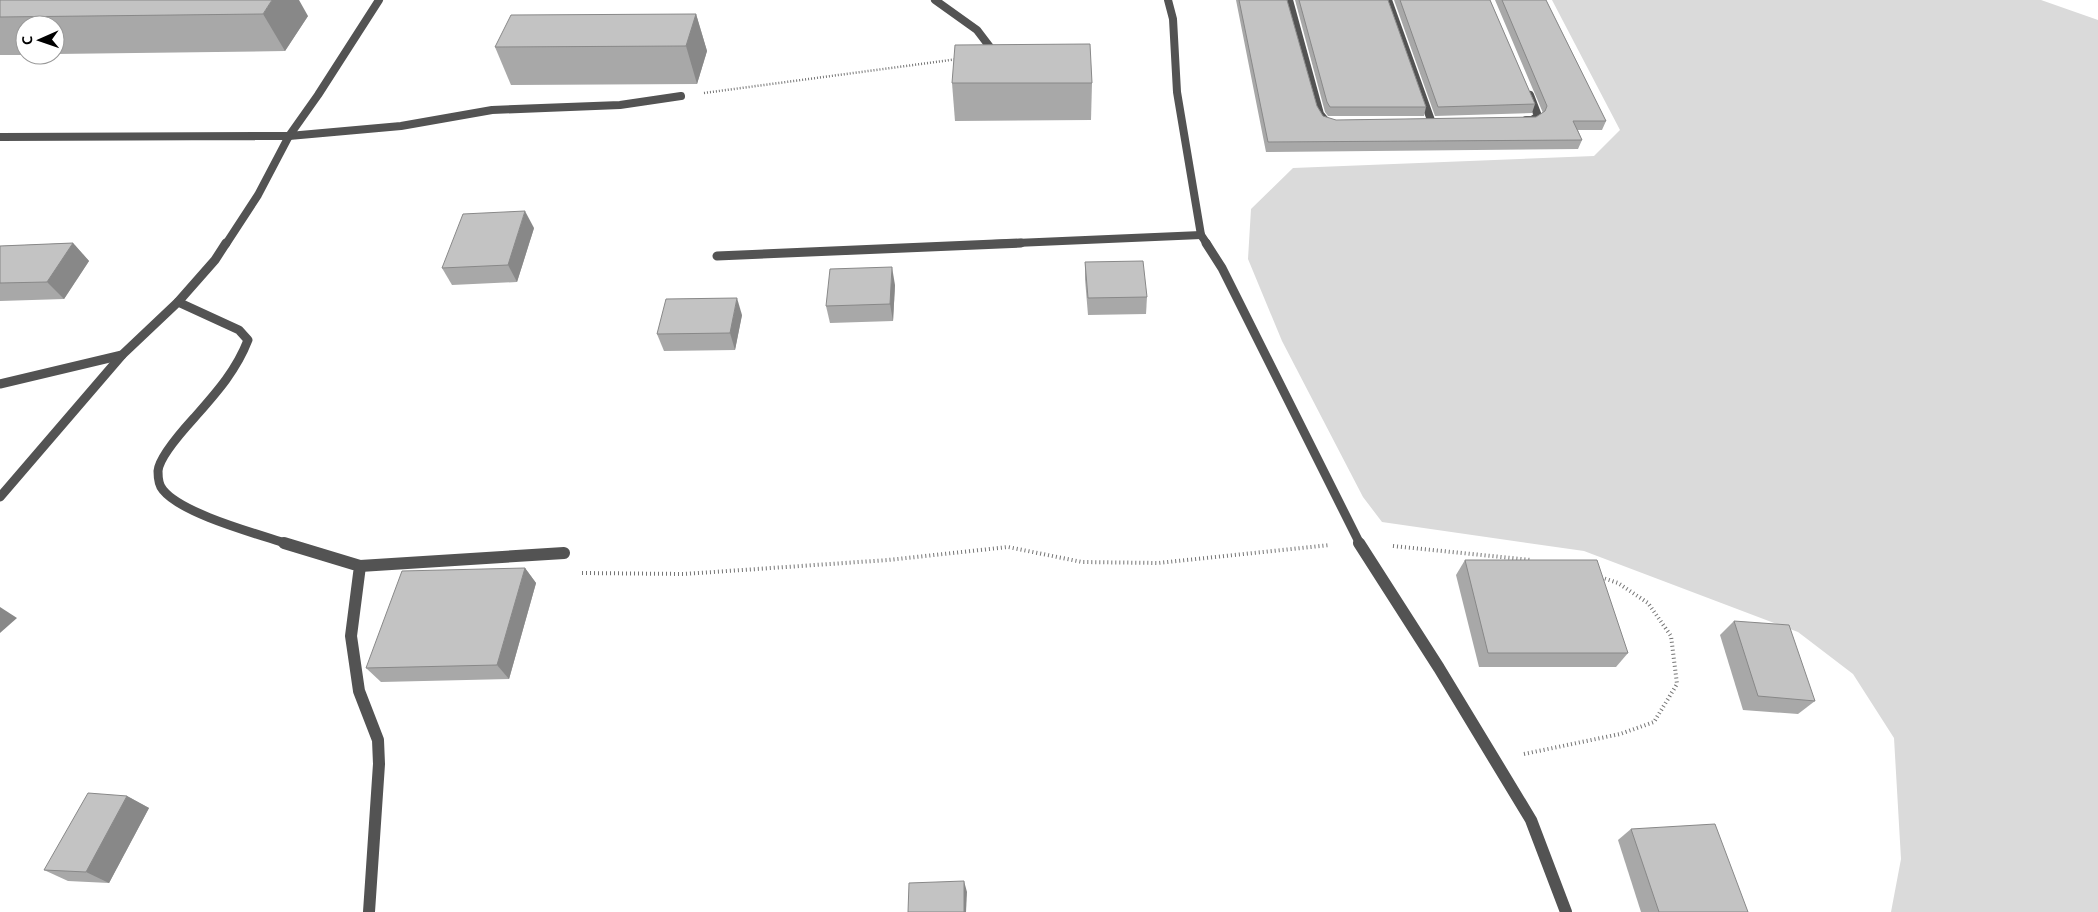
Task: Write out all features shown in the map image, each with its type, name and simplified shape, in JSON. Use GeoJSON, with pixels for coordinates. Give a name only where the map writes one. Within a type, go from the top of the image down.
{"type":"FeatureCollection","features":[{"type":"Feature","properties":{"kind":"street"},"geometry":{"type":"LineString","coordinates":[[0,498],[122,355],[178,302],[216,260],[258,195],[289,136],[318,95],[379,0]]}},
{"type":"Feature","properties":{"kind":"street"},"geometry":{"type":"LineString","coordinates":[[935,0],[979,30],[987,38],[998,57]]}},
{"type":"Feature","properties":{"kind":"street"},"geometry":{"type":"LineString","coordinates":[[1168,0],[1172,19],[1177,92],[1201,235],[1222,268],[1359,542],[1531,820],[1566,912]]}},
{"type":"Feature","properties":{"kind":"street"},"geometry":{"type":"LineString","coordinates":[[1289,0],[1320,114],[1325,121],[1334,123]]}},
{"type":"Feature","properties":{"kind":"street"},"geometry":{"type":"LineString","coordinates":[[1388,0],[1432,122]]}},
{"type":"Feature","properties":{"kind":"street"},"geometry":{"type":"LineString","coordinates":[[1514,120],[1532,120],[1538,116],[1526,85]]}},
{"type":"Feature","properties":{"kind":"street"},"geometry":{"type":"LineString","coordinates":[[0,137],[289,136],[401,126],[492,110],[620,105],[681,96]]}},
{"type":"Feature","properties":{"kind":"street"},"geometry":{"type":"LineString","coordinates":[[1422,123],[1441,122]]}},
{"type":"Feature","properties":{"kind":"street"},"geometry":{"type":"LineString","coordinates":[[717,256],[1201,235]]}},
{"type":"Feature","properties":{"kind":"street"},"geometry":{"type":"LineString","coordinates":[[178,302],[239,330],[248,340],[243,356],[172,444],[158,470],[162,490],[180,505],[256,533],[360,566],[564,553]]}},
{"type":"Feature","properties":{"kind":"street"},"geometry":{"type":"LineString","coordinates":[[0,384],[122,355]]}},
{"type":"Feature","properties":{"kind":"street"},"geometry":{"type":"LineString","coordinates":[[360,566],[352,644],[359,691],[378,740],[379,764],[369,912]]}},
{"type":"Feature","properties":{"kind":"path"},"geometry":{"type":"LineString","coordinates":[[681,96],[998,57]]}},
{"type":"Feature","properties":{"kind":"path"},"geometry":{"type":"LineString","coordinates":[[564,553],[580,573],[684,574],[888,560],[1008,547],[1082,562],[1158,563],[1359,542],[1533,561]]}},
{"type":"Feature","properties":{"kind":"path"},"geometry":{"type":"LineString","coordinates":[[1495,760],[1620,734],[1654,722],[1677,684],[1671,636],[1648,603],[1618,583],[1590,574]]}},
{"type":"Feature","properties":{"kind":"shaded area"},"geometry":{"type":"Polygon","coordinates":[[[1552,0],[2041,0],[2098,20],[2098,912],[1891,912],[1901,859],[1894,738],[1853,674],[1798,632],[1584,551],[1382,522],[1363,497],[1282,341],[1248,259],[1251,209],[1293,168],[1594,156],[1620,130],[1552,0]]]}},
{"type":"Feature","properties":{"kind":"building"},"geometry":{"type":"Polygon","coordinates":[[[0,0],[272,0],[263,14],[15,15],[15,17],[0,17],[0,0]]]}},
{"type":"Feature","properties":{"kind":"building"},"geometry":{"type":"Polygon","coordinates":[[[1239,0],[1287,0],[1317,106],[1323,116],[1336,120],[1536,117],[1545,111],[1547,106],[1502,0],[1546,0],[1606,121],[1573,121],[1582,140],[1268,142],[1239,0]]]}},
{"type":"Feature","properties":{"kind":"building"},"geometry":{"type":"Polygon","coordinates":[[[1299,0],[1388,0],[1426,107],[1330,107],[1299,0]]]}},
{"type":"Feature","properties":{"kind":"building"},"geometry":{"type":"Polygon","coordinates":[[[1400,0],[1490,0],[1535,104],[1438,107],[1400,0]]]}},
{"type":"Feature","properties":{"kind":"building"},"geometry":{"type":"Polygon","coordinates":[[[696,14],[686,46],[495,47],[511,15],[696,14]]]}},
{"type":"Feature","properties":{"kind":"building"},"geometry":{"type":"Polygon","coordinates":[[[1090,44],[1092,83],[952,83],[955,45],[1090,44]]]}},
{"type":"Feature","properties":{"kind":"building"},"geometry":{"type":"Polygon","coordinates":[[[525,211],[508,265],[442,268],[463,214],[525,211]]]}},
{"type":"Feature","properties":{"kind":"building"},"geometry":{"type":"Polygon","coordinates":[[[73,243],[47,282],[0,283],[0,246],[73,243]]]}},
{"type":"Feature","properties":{"kind":"building"},"geometry":{"type":"Polygon","coordinates":[[[1143,261],[1147,297],[1088,298],[1085,262],[1143,261]]]}},
{"type":"Feature","properties":{"kind":"building"},"geometry":{"type":"Polygon","coordinates":[[[892,267],[890,304],[826,306],[830,269],[892,267]]]}},
{"type":"Feature","properties":{"kind":"building"},"geometry":{"type":"Polygon","coordinates":[[[737,298],[730,333],[657,334],[666,299],[737,298]]]}},
{"type":"Feature","properties":{"kind":"building"},"geometry":{"type":"Polygon","coordinates":[[[1465,560],[1597,560],[1628,653],[1488,653],[1465,560]]]}},
{"type":"Feature","properties":{"kind":"building"},"geometry":{"type":"Polygon","coordinates":[[[525,568],[497,665],[366,668],[402,571],[525,568]]]}},
{"type":"Feature","properties":{"kind":"building"},"geometry":{"type":"Polygon","coordinates":[[[1734,621],[1789,625],[1815,701],[1758,696],[1734,621]]]}},
{"type":"Feature","properties":{"kind":"building"},"geometry":{"type":"Polygon","coordinates":[[[88,793],[127,796],[86,872],[44,870],[88,793]]]}},
{"type":"Feature","properties":{"kind":"building"},"geometry":{"type":"Polygon","coordinates":[[[1715,824],[1748,912],[1659,912],[1631,829],[1715,824]]]}},
{"type":"Feature","properties":{"kind":"building"},"geometry":{"type":"Polygon","coordinates":[[[964,881],[964,912],[908,912],[909,883],[964,881]]]}}]}
